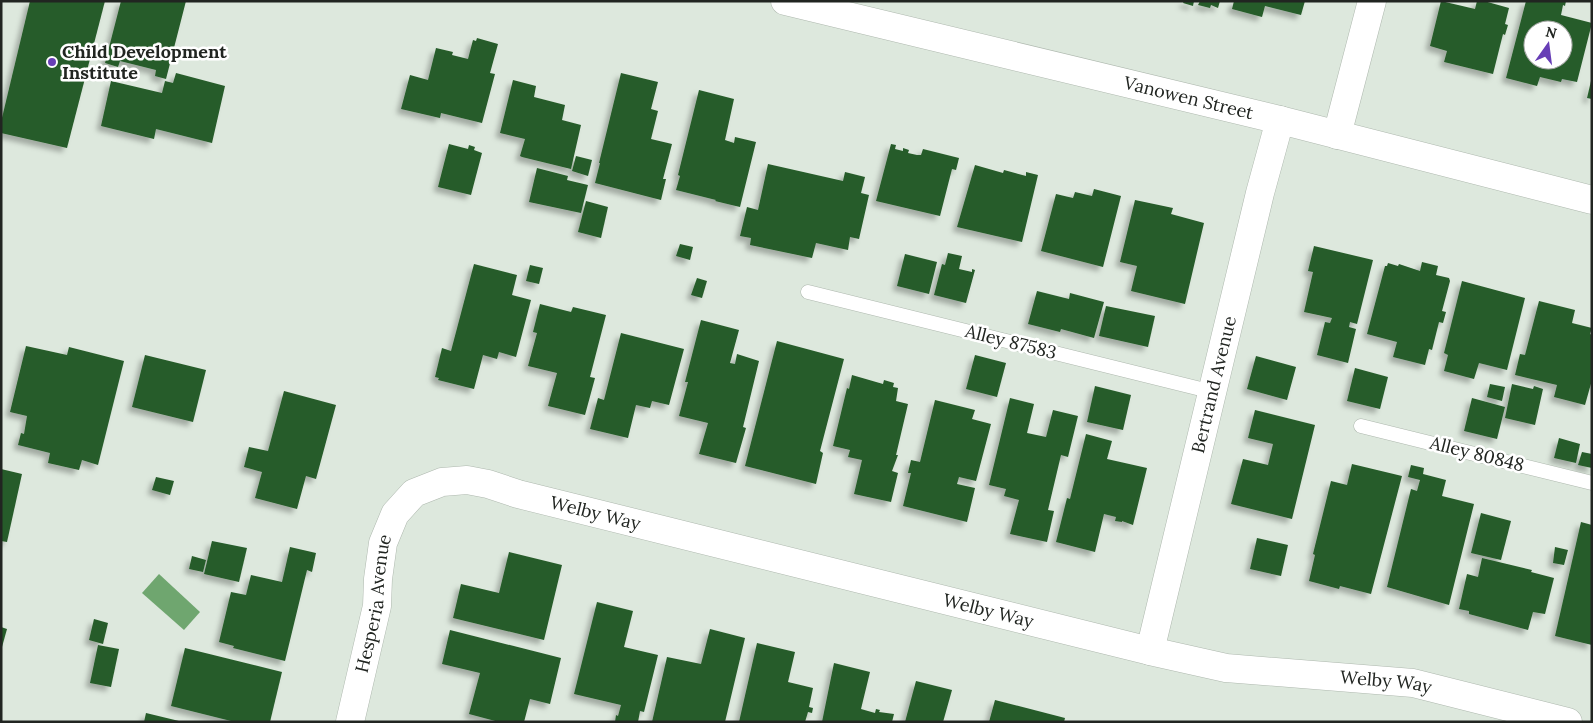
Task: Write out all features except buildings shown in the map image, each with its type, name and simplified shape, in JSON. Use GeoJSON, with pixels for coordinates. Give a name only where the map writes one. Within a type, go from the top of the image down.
{"type":"FeatureCollection","features":[{"type":"Feature","properties":{"kind":"street","name":"Vanowen Street"},"geometry":{"type":"LineString","coordinates":[[785,1],[1280,120],[1592,200]]}},
{"type":"Feature","properties":{"kind":"street"},"geometry":{"type":"LineString","coordinates":[[1337,135],[1372,1]]}},
{"type":"Feature","properties":{"kind":"street","name":"Bertrand Avenue"},"geometry":{"type":"LineString","coordinates":[[1150,651],[1260,193],[1280,120]]}},
{"type":"Feature","properties":{"kind":"street","name":"Welby Way"},"geometry":{"type":"LineString","coordinates":[[414,493],[442,482],[467,480],[488,484],[518,494],[1150,651],[1226,668],[1413,683],[1568,722]]}},
{"type":"Feature","properties":{"kind":"street","name":"Hesperia Avenue"},"geometry":{"type":"LineString","coordinates":[[350,722],[377,606],[378,579],[384,543],[395,514],[414,493]]}},
{"type":"Feature","properties":{"kind":"lane","name":"Alley 87583"},"geometry":{"type":"LineString","coordinates":[[808,292],[1213,392]]}},
{"type":"Feature","properties":{"kind":"lane","name":"Alley 80848"},"geometry":{"type":"LineString","coordinates":[[1362,426],[1592,483]]}},
{"type":"Feature","properties":{"kind":"shaded area"},"geometry":{"type":"Polygon","coordinates":[[[159,574],[200,612],[184,630],[142,593],[159,574]]]}},
{"type":"Feature","properties":{"kind":"place","name":"Child Development Institute"},"geometry":{"type":"Point","coordinates":[52,62]}}]}
